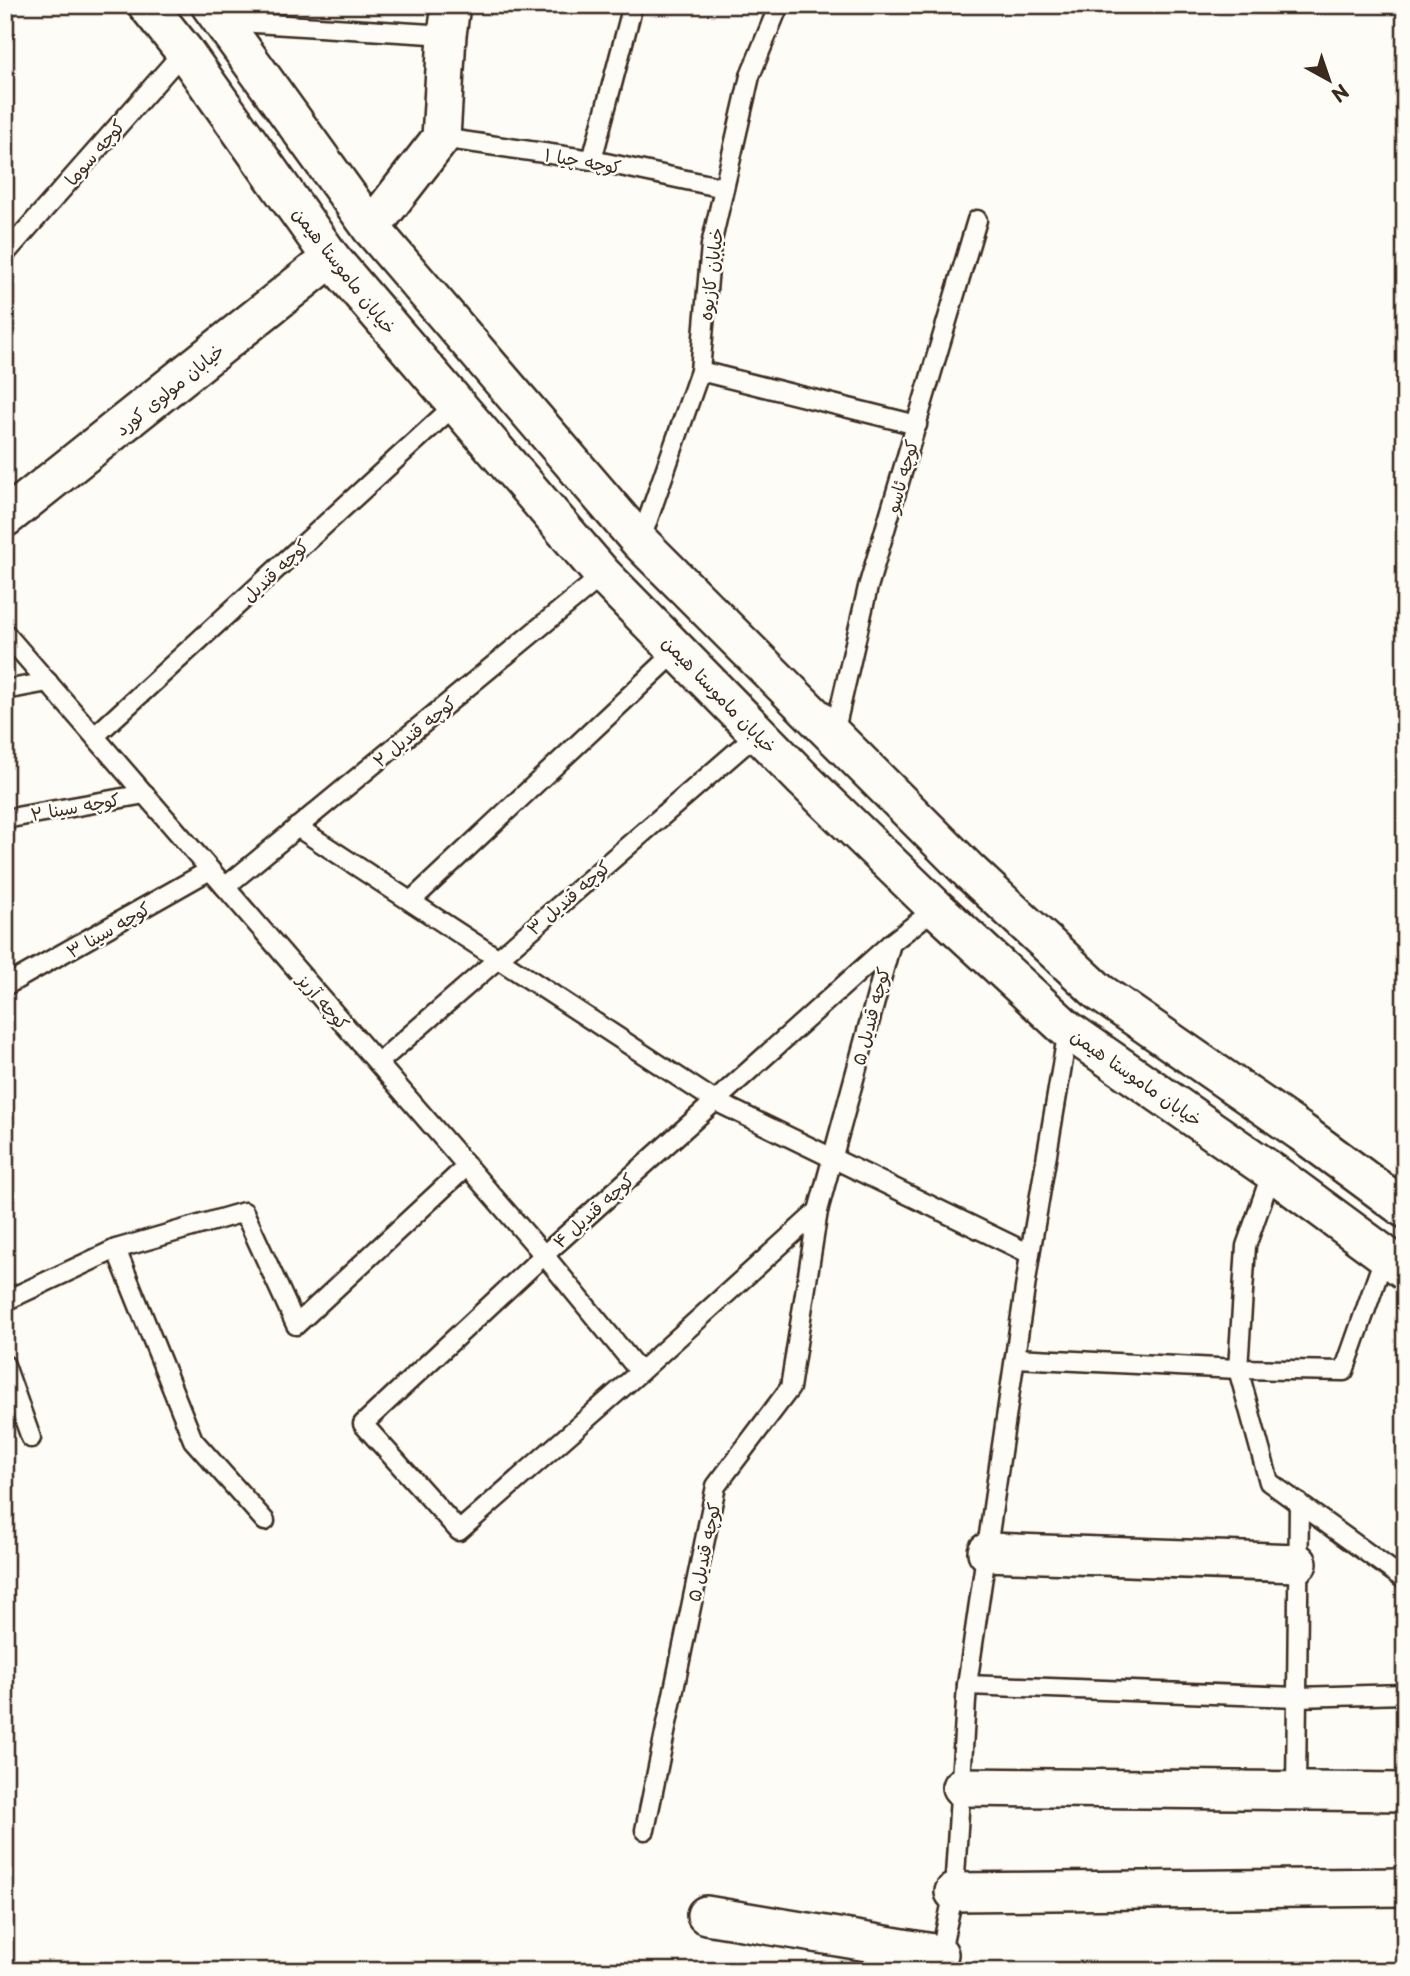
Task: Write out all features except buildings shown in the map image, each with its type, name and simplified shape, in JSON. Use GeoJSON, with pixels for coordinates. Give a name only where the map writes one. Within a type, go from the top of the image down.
{"type":"FeatureCollection","features":[{"type":"Feature","properties":{"kind":"street","name":"خیابان ماموستا هیمن"},"geometry":{"type":"LineString","coordinates":[[148,5],[184,51],[331,258],[603,575],[804,780],[936,908],[1068,1030],[1272,1171],[1395,1263]]}},
{"type":"Feature","properties":{"kind":"street"},"geometry":{"type":"LineString","coordinates":[[217,13],[371,228],[640,542],[970,872],[1099,992],[1301,1132],[1405,1209]]}},
{"type":"Feature","properties":{"kind":"street"},"geometry":{"type":"LineString","coordinates":[[371,228],[440,138],[449,20]]}},
{"type":"Feature","properties":{"kind":"street","name":"خیابان مولوی کورد"},"geometry":{"type":"LineString","coordinates":[[5,518],[331,258]]}},
{"type":"Feature","properties":{"kind":"street"},"geometry":{"type":"LineString","coordinates":[[987,1552],[1298,1563]]}},
{"type":"Feature","properties":{"kind":"street"},"geometry":{"type":"LineString","coordinates":[[961,1787],[1405,1792]]}},
{"type":"Feature","properties":{"kind":"street"},"geometry":{"type":"LineString","coordinates":[[954,1892],[1405,1887]]}},
{"type":"Feature","properties":{"kind":"street"},"geometry":{"type":"LineString","coordinates":[[706,1915],[939,1963]]}},
{"type":"Feature","properties":{"kind":"lane"},"geometry":{"type":"LineString","coordinates":[[592,160],[633,5]]}},
{"type":"Feature","properties":{"kind":"lane","name":"خیابان کازیوه"},"geometry":{"type":"LineString","coordinates":[[640,542],[699,371],[711,245],[750,76],[779,5]]}},
{"type":"Feature","properties":{"kind":"lane"},"geometry":{"type":"LineString","coordinates":[[217,13],[449,20]]}},
{"type":"Feature","properties":{"kind":"lane","name":"کوچه سوما"},"geometry":{"type":"LineString","coordinates":[[5,254],[184,51]]}},
{"type":"Feature","properties":{"kind":"lane","name":"کوچه چیا ۱"},"geometry":{"type":"LineString","coordinates":[[440,138],[592,160],[724,188]]}},
{"type":"Feature","properties":{"kind":"lane","name":"کوچه ئاسو"},"geometry":{"type":"LineString","coordinates":[[834,734],[869,587],[977,220]]}},
{"type":"Feature","properties":{"kind":"lane"},"geometry":{"type":"LineString","coordinates":[[699,371],[916,425]]}},
{"type":"Feature","properties":{"kind":"lane","name":"کوچه قندیل"},"geometry":{"type":"LineString","coordinates":[[95,736],[456,404]]}},
{"type":"Feature","properties":{"kind":"lane","name":"کوچه قندیل ۲"},"geometry":{"type":"LineString","coordinates":[[225,887],[603,575]]}},
{"type":"Feature","properties":{"kind":"lane","name":"کوچه آریز"},"geometry":{"type":"LineString","coordinates":[[5,633],[544,1255],[640,1372]]}},
{"type":"Feature","properties":{"kind":"lane"},"geometry":{"type":"LineString","coordinates":[[411,901],[678,650]]}},
{"type":"Feature","properties":{"kind":"lane"},"geometry":{"type":"LineString","coordinates":[[5,690],[48,682]]}},
{"type":"Feature","properties":{"kind":"lane","name":"کوچه قندیل ۳"},"geometry":{"type":"LineString","coordinates":[[378,1063],[759,732]]}},
{"type":"Feature","properties":{"kind":"lane","name":"کوچه سینا ۲"},"geometry":{"type":"LineString","coordinates":[[5,819],[145,794]]}},
{"type":"Feature","properties":{"kind":"lane"},"geometry":{"type":"LineString","coordinates":[[297,827],[715,1101],[1030,1254]]}},
{"type":"Feature","properties":{"kind":"lane","name":"کوچه سینا ۳"},"geometry":{"type":"LineString","coordinates":[[5,986],[210,870]]}},
{"type":"Feature","properties":{"kind":"lane","name":"کوچه قندیل ۴"},"geometry":{"type":"LineString","coordinates":[[640,1372],[459,1531],[363,1424],[544,1255],[715,1101],[891,943],[936,908]]}},
{"type":"Feature","properties":{"kind":"lane","name":"کوچه قندیل ۵"},"geometry":{"type":"LineString","coordinates":[[645,1830],[716,1486],[790,1388],[818,1212],[891,943]]}},
{"type":"Feature","properties":{"kind":"lane"},"geometry":{"type":"LineString","coordinates":[[939,1963],[954,1892],[967,1685],[1030,1254],[1068,1030]]}},
{"type":"Feature","properties":{"kind":"lane"},"geometry":{"type":"LineString","coordinates":[[5,1301],[116,1249],[244,1212],[296,1325],[467,1166]]}},
{"type":"Feature","properties":{"kind":"lane"},"geometry":{"type":"LineString","coordinates":[[1272,1171],[1246,1246],[1238,1369],[1269,1482],[1405,1580]]}},
{"type":"Feature","properties":{"kind":"lane"},"geometry":{"type":"LineString","coordinates":[[640,1372],[818,1212]]}},
{"type":"Feature","properties":{"kind":"lane"},"geometry":{"type":"LineString","coordinates":[[116,1249],[193,1440],[265,1521]]}},
{"type":"Feature","properties":{"kind":"lane"},"geometry":{"type":"LineString","coordinates":[[1015,1358],[1238,1369],[1344,1371],[1395,1263]]}},
{"type":"Feature","properties":{"kind":"lane"},"geometry":{"type":"LineString","coordinates":[[5,1365],[31,1438]]}},
{"type":"Feature","properties":{"kind":"lane"},"geometry":{"type":"LineString","coordinates":[[1296,1791],[1298,1503]]}},
{"type":"Feature","properties":{"kind":"lane"},"geometry":{"type":"LineString","coordinates":[[967,1685],[1297,1697],[1405,1694]]}}]}
